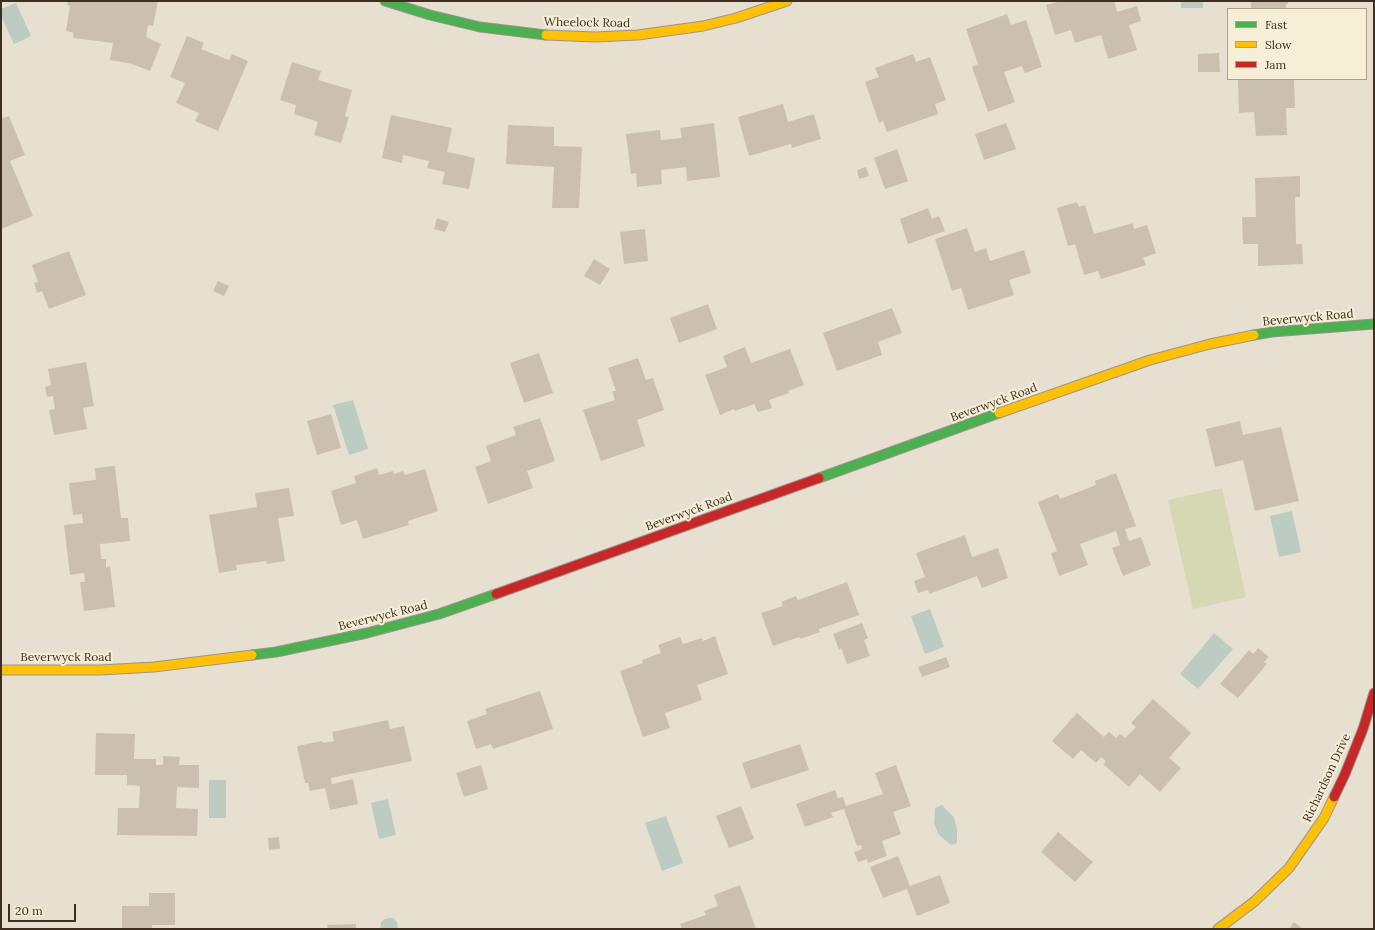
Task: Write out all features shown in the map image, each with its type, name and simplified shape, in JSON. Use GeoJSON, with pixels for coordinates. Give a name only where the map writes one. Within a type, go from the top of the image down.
{"type":"FeatureCollection","features":[{"type":"Feature","properties":{"kind":"street","name":"Wheelock Road"},"geometry":{"type":"LineString","coordinates":[[385,1],[430,15],[480,27],[534,34],[600,37],[638,35],[703,26],[736,18],[787,1]]}},
{"type":"Feature","properties":{"kind":"street","name":"Beverwyck Road"},"geometry":{"type":"LineString","coordinates":[[1,670],[126,669],[220,660],[305,647],[385,629],[439,614],[484,599],[1150,360],[1210,344],[1258,335],[1304,329],[1374,324]]}},
{"type":"Feature","properties":{"kind":"street","name":"Richardson Drive"},"geometry":{"type":"LineString","coordinates":[[1218,929],[1255,901],[1274,883],[1289,868],[1309,841],[1324,818],[1345,774],[1363,729],[1374,693]]}},
{"type":"Feature","properties":{"kind":"green space"},"geometry":{"type":"Polygon","coordinates":[[[1222,488],[1246,597],[1193,609],[1168,500],[1222,488]]]}},
{"type":"Feature","properties":{"kind":"shaded area"},"geometry":{"type":"Polygon","coordinates":[[[1181,1],[1203,1],[1203,8],[1181,8],[1181,1]]]}},
{"type":"Feature","properties":{"kind":"shaded area"},"geometry":{"type":"Polygon","coordinates":[[[16,3],[31,36],[14,44],[1,16],[1,9],[16,3]]]}},
{"type":"Feature","properties":{"kind":"shaded area"},"geometry":{"type":"Polygon","coordinates":[[[353,400],[368,449],[349,455],[333,405],[353,400]]]}},
{"type":"Feature","properties":{"kind":"shaded area"},"geometry":{"type":"Polygon","coordinates":[[[1292,511],[1301,552],[1279,557],[1270,516],[1292,511]]]}},
{"type":"Feature","properties":{"kind":"shaded area"},"geometry":{"type":"Polygon","coordinates":[[[930,609],[944,647],[925,654],[911,616],[930,609]]]}},
{"type":"Feature","properties":{"kind":"shaded area"},"geometry":{"type":"Polygon","coordinates":[[[1214,633],[1233,649],[1198,689],[1180,674],[1214,633]]]}},
{"type":"Feature","properties":{"kind":"shaded area"},"geometry":{"type":"Polygon","coordinates":[[[209,780],[226,780],[226,818],[209,818],[209,780]]]}},
{"type":"Feature","properties":{"kind":"shaded area"},"geometry":{"type":"Polygon","coordinates":[[[388,799],[396,835],[379,839],[371,803],[388,799]]]}},
{"type":"Feature","properties":{"kind":"shaded area"},"geometry":{"type":"Polygon","coordinates":[[[942,805],[954,817],[957,829],[957,843],[951,845],[939,835],[934,824],[935,808],[942,805]]]}},
{"type":"Feature","properties":{"kind":"shaded area"},"geometry":{"type":"Polygon","coordinates":[[[666,816],[683,863],[662,871],[645,823],[666,816]]]}},
{"type":"Feature","properties":{"kind":"shaded area"},"geometry":{"type":"Polygon","coordinates":[[[393,918],[397,922],[398,929],[380,929],[381,923],[384,919],[393,918]]]}},
{"type":"Feature","properties":{"kind":"building"},"geometry":{"type":"Polygon","coordinates":[[[68,1],[158,1],[153,26],[148,25],[146,37],[161,44],[150,71],[132,64],[110,60],[113,43],[73,38],[74,33],[66,31],[70,6],[67,5],[68,1]]]}},
{"type":"Feature","properties":{"kind":"building"},"geometry":{"type":"Polygon","coordinates":[[[1061,1],[1114,1],[1117,12],[1137,6],[1141,21],[1129,25],[1137,50],[1108,59],[1101,35],[1075,43],[1071,30],[1055,35],[1046,5],[1061,1]]]}},
{"type":"Feature","properties":{"kind":"building"},"geometry":{"type":"Polygon","coordinates":[[[1251,1],[1288,1],[1286,8],[1251,8],[1251,1]]]}},
{"type":"Feature","properties":{"kind":"building"},"geometry":{"type":"Polygon","coordinates":[[[1007,14],[1011,25],[1026,20],[1042,67],[1025,73],[1022,66],[1004,72],[1015,102],[988,112],[972,67],[978,64],[966,29],[1007,14]]]}},
{"type":"Feature","properties":{"kind":"building"},"geometry":{"type":"Polygon","coordinates":[[[187,36],[204,43],[201,49],[229,60],[232,54],[248,61],[218,131],[195,121],[199,113],[176,103],[185,83],[170,77],[187,36]]]}},
{"type":"Feature","properties":{"kind":"building"},"geometry":{"type":"Polygon","coordinates":[[[1219,53],[1220,72],[1198,72],[1198,54],[1219,53]]]}},
{"type":"Feature","properties":{"kind":"building"},"geometry":{"type":"Polygon","coordinates":[[[913,54],[916,62],[930,57],[946,100],[935,104],[938,114],[887,132],[883,121],[879,123],[865,82],[879,77],[875,68],[913,54]]]}},
{"type":"Feature","properties":{"kind":"building"},"geometry":{"type":"Polygon","coordinates":[[[292,62],[321,71],[318,80],[352,90],[345,116],[349,117],[341,143],[314,135],[318,122],[294,114],[296,105],[280,100],[292,62]]]}},
{"type":"Feature","properties":{"kind":"building"},"geometry":{"type":"Polygon","coordinates":[[[1238,80],[1294,80],[1295,108],[1286,108],[1287,135],[1256,136],[1254,112],[1239,113],[1238,80]]]}},
{"type":"Feature","properties":{"kind":"building"},"geometry":{"type":"Polygon","coordinates":[[[783,104],[788,122],[814,114],[821,139],[792,148],[791,144],[749,156],[738,117],[783,104]]]}},
{"type":"Feature","properties":{"kind":"building"},"geometry":{"type":"Polygon","coordinates":[[[391,115],[452,128],[447,152],[475,158],[469,189],[442,184],[445,172],[427,168],[429,161],[403,155],[402,163],[382,158],[391,115]]]}},
{"type":"Feature","properties":{"kind":"building"},"geometry":{"type":"Polygon","coordinates":[[[9,116],[25,155],[10,161],[33,216],[1,229],[1,119],[9,116]]]}},
{"type":"Feature","properties":{"kind":"building"},"geometry":{"type":"Polygon","coordinates":[[[714,123],[720,177],[687,181],[686,167],[661,170],[662,184],[637,187],[636,173],[631,174],[626,134],[660,130],[661,140],[682,138],[680,128],[714,123]]]}},
{"type":"Feature","properties":{"kind":"building"},"geometry":{"type":"Polygon","coordinates":[[[1006,123],[1016,149],[984,160],[975,134],[1006,123]]]}},
{"type":"Feature","properties":{"kind":"building"},"geometry":{"type":"Polygon","coordinates":[[[508,125],[554,127],[554,146],[582,147],[579,208],[552,208],[554,167],[506,164],[508,125]]]}},
{"type":"Feature","properties":{"kind":"building"},"geometry":{"type":"Polygon","coordinates":[[[897,149],[908,181],[885,189],[874,158],[897,149]]]}},
{"type":"Feature","properties":{"kind":"building"},"geometry":{"type":"Polygon","coordinates":[[[866,167],[869,176],[859,179],[857,170],[866,167]]]}},
{"type":"Feature","properties":{"kind":"building"},"geometry":{"type":"Polygon","coordinates":[[[1300,176],[1300,197],[1295,197],[1296,244],[1302,244],[1303,264],[1258,266],[1258,244],[1243,244],[1242,217],[1256,217],[1255,178],[1300,176]]]}},
{"type":"Feature","properties":{"kind":"building"},"geometry":{"type":"Polygon","coordinates":[[[1077,202],[1079,207],[1085,205],[1094,234],[1133,223],[1134,229],[1147,225],[1156,253],[1143,258],[1146,265],[1101,279],[1098,271],[1084,275],[1075,244],[1068,246],[1057,208],[1077,202]]]}},
{"type":"Feature","properties":{"kind":"building"},"geometry":{"type":"Polygon","coordinates":[[[928,208],[932,219],[939,216],[945,231],[908,244],[900,219],[928,208]]]}},
{"type":"Feature","properties":{"kind":"building"},"geometry":{"type":"Polygon","coordinates":[[[437,218],[449,222],[445,232],[434,229],[437,218]]]}},
{"type":"Feature","properties":{"kind":"building"},"geometry":{"type":"Polygon","coordinates":[[[967,228],[975,252],[986,248],[990,261],[1024,250],[1031,273],[1009,280],[1014,295],[968,310],[961,288],[952,291],[935,239],[967,228]]]}},
{"type":"Feature","properties":{"kind":"building"},"geometry":{"type":"Polygon","coordinates":[[[645,229],[648,261],[624,264],[620,232],[645,229]]]}},
{"type":"Feature","properties":{"kind":"building"},"geometry":{"type":"Polygon","coordinates":[[[69,251],[86,295],[49,309],[42,291],[37,293],[34,283],[38,282],[32,265],[69,251]]]}},
{"type":"Feature","properties":{"kind":"building"},"geometry":{"type":"Polygon","coordinates":[[[594,259],[610,269],[600,285],[584,276],[594,259]]]}},
{"type":"Feature","properties":{"kind":"building"},"geometry":{"type":"Polygon","coordinates":[[[218,281],[229,286],[224,296],[213,291],[218,281]]]}},
{"type":"Feature","properties":{"kind":"building"},"geometry":{"type":"Polygon","coordinates":[[[708,304],[717,329],[679,343],[670,318],[708,304]]]}},
{"type":"Feature","properties":{"kind":"building"},"geometry":{"type":"Polygon","coordinates":[[[892,308],[902,333],[878,342],[882,355],[837,371],[823,333],[892,308]]]}},
{"type":"Feature","properties":{"kind":"building"},"geometry":{"type":"Polygon","coordinates":[[[745,347],[751,363],[790,349],[804,385],[788,391],[789,393],[769,400],[772,408],[758,412],[754,404],[735,411],[734,409],[720,415],[705,375],[727,367],[723,356],[745,347]]]}},
{"type":"Feature","properties":{"kind":"building"},"geometry":{"type":"Polygon","coordinates":[[[539,353],[553,393],[524,403],[510,363],[539,353]]]}},
{"type":"Feature","properties":{"kind":"building"},"geometry":{"type":"Polygon","coordinates":[[[638,358],[646,380],[653,378],[664,410],[637,420],[645,446],[601,461],[583,410],[615,400],[612,391],[616,391],[608,368],[638,358]]]}},
{"type":"Feature","properties":{"kind":"building"},"geometry":{"type":"Polygon","coordinates":[[[86,362],[94,406],[83,408],[87,429],[54,435],[49,410],[55,409],[53,396],[47,397],[45,387],[51,385],[48,369],[86,362]]]}},
{"type":"Feature","properties":{"kind":"building"},"geometry":{"type":"Polygon","coordinates":[[[331,414],[341,448],[317,455],[307,421],[331,414]]]}},
{"type":"Feature","properties":{"kind":"building"},"geometry":{"type":"Polygon","coordinates":[[[540,418],[555,461],[527,471],[533,488],[488,504],[475,467],[491,461],[486,446],[516,435],[513,427],[540,418]]]}},
{"type":"Feature","properties":{"kind":"building"},"geometry":{"type":"Polygon","coordinates":[[[1240,421],[1243,435],[1281,427],[1299,501],[1255,511],[1243,460],[1215,467],[1206,429],[1240,421]]]}},
{"type":"Feature","properties":{"kind":"building"},"geometry":{"type":"Polygon","coordinates":[[[115,466],[121,518],[128,518],[130,541],[100,544],[101,559],[106,559],[106,567],[110,566],[115,607],[84,611],[80,582],[85,582],[84,573],[70,575],[64,525],[83,523],[82,514],[73,515],[69,483],[96,480],[95,468],[115,466]]]}},
{"type":"Feature","properties":{"kind":"building"},"geometry":{"type":"Polygon","coordinates":[[[377,468],[379,475],[393,471],[394,474],[403,471],[405,475],[425,469],[438,511],[408,521],[409,525],[363,539],[357,520],[341,525],[331,491],[356,483],[354,476],[377,468]]]}},
{"type":"Feature","properties":{"kind":"building"},"geometry":{"type":"Polygon","coordinates":[[[1116,473],[1136,526],[1125,529],[1129,541],[1141,537],[1151,565],[1123,576],[1112,548],[1120,545],[1116,531],[1080,544],[1088,565],[1059,576],[1051,553],[1057,551],[1038,502],[1058,494],[1060,499],[1096,485],[1095,481],[1116,473]]]}},
{"type":"Feature","properties":{"kind":"building"},"geometry":{"type":"Polygon","coordinates":[[[289,488],[294,516],[278,518],[285,561],[267,564],[266,561],[236,565],[237,570],[219,573],[209,515],[257,507],[255,493],[289,488]]]}},
{"type":"Feature","properties":{"kind":"building"},"geometry":{"type":"Polygon","coordinates":[[[965,535],[972,557],[998,548],[1008,578],[982,588],[977,576],[929,594],[928,590],[918,593],[914,581],[925,577],[916,553],[965,535]]]}},
{"type":"Feature","properties":{"kind":"building"},"geometry":{"type":"Polygon","coordinates":[[[847,582],[859,615],[819,629],[820,632],[800,639],[799,637],[773,646],[761,613],[783,606],[781,602],[796,596],[798,600],[847,582]]]}},
{"type":"Feature","properties":{"kind":"building"},"geometry":{"type":"Polygon","coordinates":[[[862,623],[868,638],[864,640],[870,656],[847,664],[841,648],[839,650],[833,634],[862,623]]]}},
{"type":"Feature","properties":{"kind":"building"},"geometry":{"type":"Polygon","coordinates":[[[715,636],[728,674],[697,685],[702,700],[665,713],[670,728],[643,737],[620,671],[643,663],[642,660],[661,653],[658,645],[680,637],[683,644],[702,638],[703,641],[715,636]]]}},
{"type":"Feature","properties":{"kind":"building"},"geometry":{"type":"Polygon","coordinates":[[[1258,648],[1269,657],[1264,662],[1267,664],[1238,698],[1220,684],[1249,650],[1253,654],[1258,648]]]}},
{"type":"Feature","properties":{"kind":"building"},"geometry":{"type":"Polygon","coordinates":[[[946,657],[950,667],[922,677],[918,667],[946,657]]]}},
{"type":"Feature","properties":{"kind":"building"},"geometry":{"type":"Polygon","coordinates":[[[540,691],[553,729],[493,749],[491,744],[476,749],[467,721],[487,714],[485,709],[540,691]]]}},
{"type":"Feature","properties":{"kind":"building"},"geometry":{"type":"Polygon","coordinates":[[[1153,699],[1191,733],[1169,758],[1181,768],[1160,792],[1140,774],[1129,787],[1103,764],[1106,761],[1101,757],[1096,763],[1081,750],[1073,759],[1052,741],[1077,713],[1104,737],[1109,732],[1116,738],[1120,734],[1125,738],[1136,727],[1131,723],[1153,699]]]}},
{"type":"Feature","properties":{"kind":"building"},"geometry":{"type":"Polygon","coordinates":[[[388,720],[390,729],[404,726],[412,761],[331,778],[332,784],[353,779],[358,804],[330,810],[325,788],[310,791],[308,783],[305,783],[297,746],[322,741],[323,743],[334,741],[332,732],[388,720]]]}},
{"type":"Feature","properties":{"kind":"building"},"geometry":{"type":"Polygon","coordinates":[[[96,733],[135,734],[134,759],[156,759],[156,765],[163,765],[163,756],[180,757],[179,765],[199,765],[199,788],[177,787],[176,808],[198,809],[197,836],[117,835],[118,808],[139,808],[140,786],[127,785],[127,775],[95,775],[96,733]]]}},
{"type":"Feature","properties":{"kind":"building"},"geometry":{"type":"Polygon","coordinates":[[[800,744],[809,770],[751,789],[742,763],[800,744]]]}},
{"type":"Feature","properties":{"kind":"building"},"geometry":{"type":"Polygon","coordinates":[[[481,765],[488,789],[464,797],[456,773],[481,765]]]}},
{"type":"Feature","properties":{"kind":"building"},"geometry":{"type":"Polygon","coordinates":[[[896,765],[911,806],[893,812],[901,834],[882,841],[887,856],[868,863],[867,859],[858,862],[854,852],[862,849],[861,845],[857,846],[844,809],[831,813],[833,817],[805,827],[796,804],[835,790],[838,798],[843,797],[846,806],[883,794],[875,773],[896,765]]]}},
{"type":"Feature","properties":{"kind":"building"},"geometry":{"type":"Polygon","coordinates":[[[741,806],[754,839],[729,848],[716,816],[741,806]]]}},
{"type":"Feature","properties":{"kind":"building"},"geometry":{"type":"Polygon","coordinates":[[[1058,832],[1093,862],[1075,882],[1041,852],[1058,832]]]}},
{"type":"Feature","properties":{"kind":"building"},"geometry":{"type":"Polygon","coordinates":[[[279,837],[280,849],[269,850],[268,838],[279,837]]]}},
{"type":"Feature","properties":{"kind":"building"},"geometry":{"type":"Polygon","coordinates":[[[898,856],[910,886],[940,875],[950,903],[917,916],[907,889],[883,898],[870,867],[898,856]]]}},
{"type":"Feature","properties":{"kind":"building"},"geometry":{"type":"Polygon","coordinates":[[[740,885],[756,929],[682,929],[680,924],[706,915],[704,911],[718,906],[714,895],[740,885]]]}},
{"type":"Feature","properties":{"kind":"building"},"geometry":{"type":"Polygon","coordinates":[[[149,893],[175,893],[175,925],[152,925],[152,929],[122,929],[122,906],[149,906],[149,893]]]}},
{"type":"Feature","properties":{"kind":"building"},"geometry":{"type":"Polygon","coordinates":[[[1294,922],[1303,929],[1289,929],[1294,922]]]}},
{"type":"Feature","properties":{"kind":"building"},"geometry":{"type":"Polygon","coordinates":[[[356,924],[356,929],[328,929],[327,925],[356,924]]]}},
{"type":"Feature","properties":{"kind":"traffic: fast"},"geometry":{"type":"LineString","coordinates":[[385,1],[430,15],[480,27],[546,35]]}},
{"type":"Feature","properties":{"kind":"traffic: fast"},"geometry":{"type":"LineString","coordinates":[[1254,335],[1272,332],[1374,324]]}},
{"type":"Feature","properties":{"kind":"traffic: fast"},"geometry":{"type":"LineString","coordinates":[[819,478],[999,413]]}},
{"type":"Feature","properties":{"kind":"traffic: fast"},"geometry":{"type":"LineString","coordinates":[[252,655],[276,652],[367,633],[439,614],[496,594]]}},
{"type":"Feature","properties":{"kind":"traffic: slow"},"geometry":{"type":"LineString","coordinates":[[546,35],[595,37],[638,35],[703,26],[736,18],[787,1]]}},
{"type":"Feature","properties":{"kind":"traffic: slow"},"geometry":{"type":"LineString","coordinates":[[999,413],[1150,360],[1210,344],[1254,335]]}},
{"type":"Feature","properties":{"kind":"traffic: slow"},"geometry":{"type":"LineString","coordinates":[[1,670],[100,670],[154,667],[252,655]]}},
{"type":"Feature","properties":{"kind":"traffic: slow"},"geometry":{"type":"LineString","coordinates":[[1218,929],[1255,901],[1289,868],[1324,818],[1334,797]]}},
{"type":"Feature","properties":{"kind":"traffic: jam"},"geometry":{"type":"LineString","coordinates":[[496,594],[819,478]]}},
{"type":"Feature","properties":{"kind":"traffic: jam"},"geometry":{"type":"LineString","coordinates":[[1334,797],[1363,729],[1374,693]]}}]}
